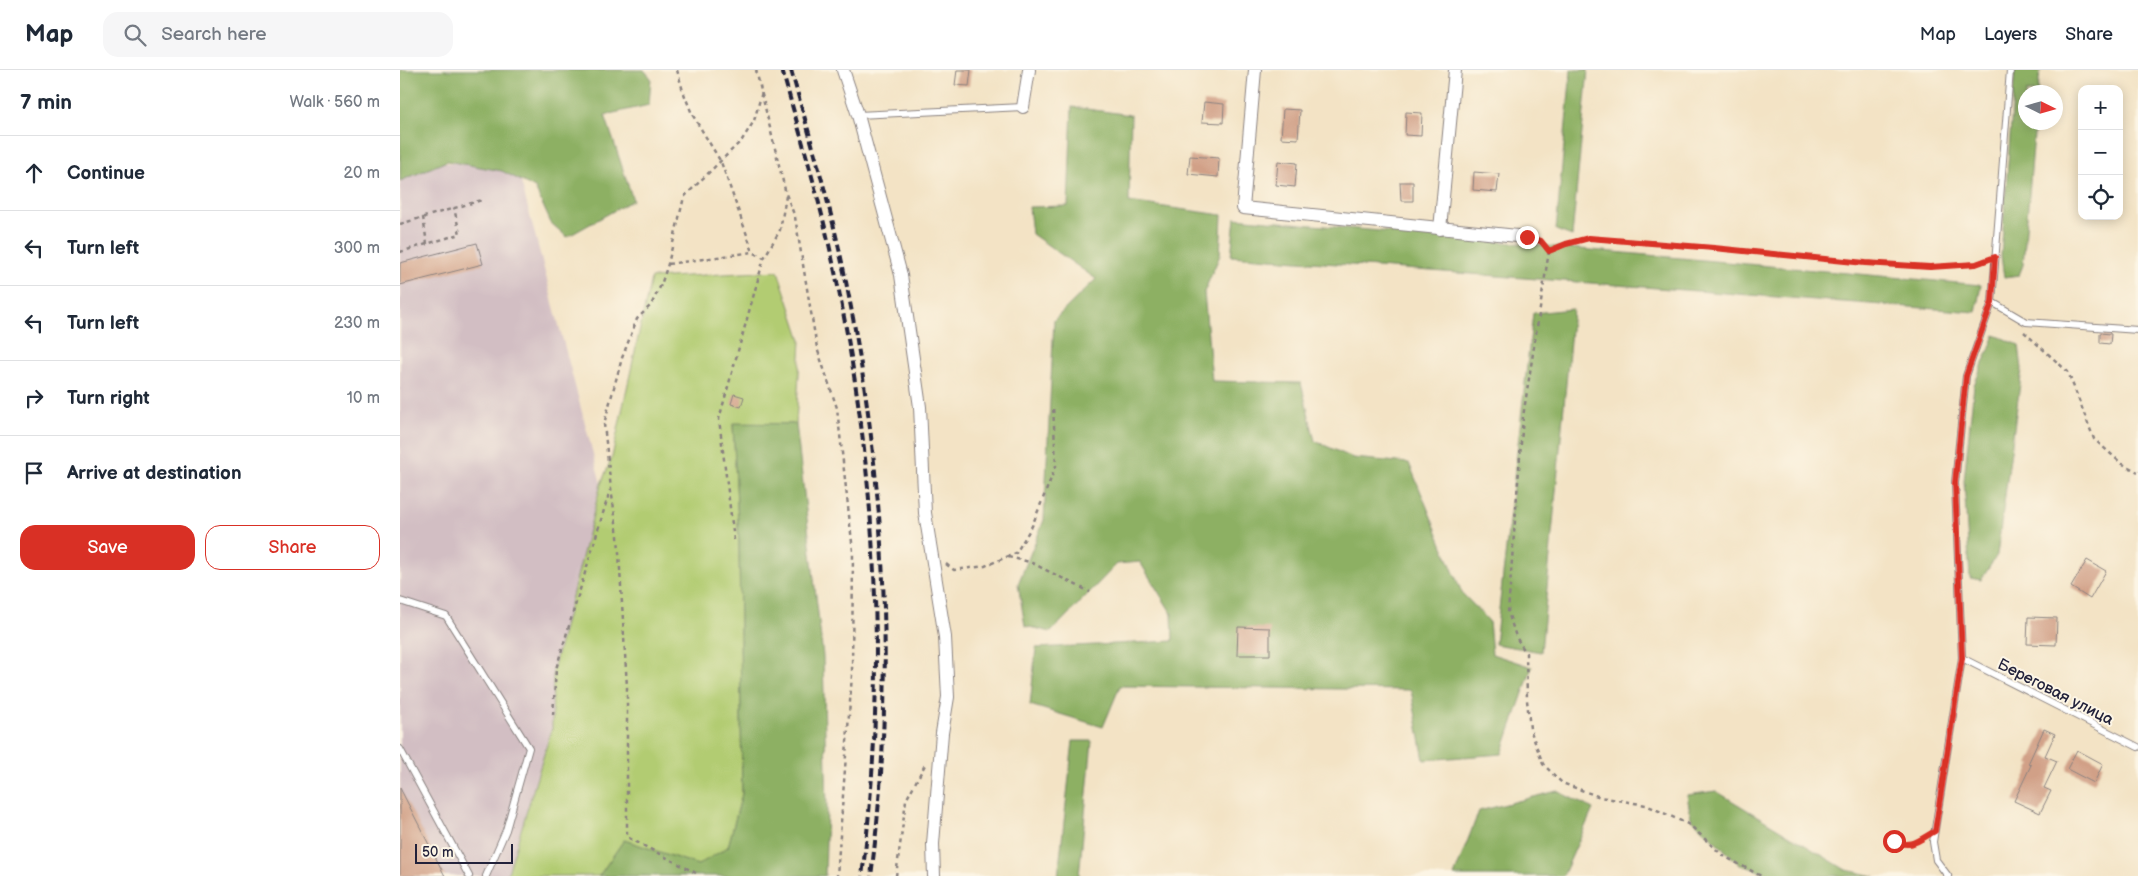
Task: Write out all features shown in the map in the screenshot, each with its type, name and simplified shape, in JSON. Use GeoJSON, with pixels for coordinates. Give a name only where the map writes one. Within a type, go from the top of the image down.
{"type":"FeatureCollection","features":[{"type":"Feature","properties":{"kind":"street"},"geometry":{"type":"LineString","coordinates":[[843,70],[858,115],[901,275],[920,407],[925,513],[945,637],[948,696],[942,733],[933,844],[934,876]]}},
{"type":"Feature","properties":{"kind":"street"},"geometry":{"type":"LineString","coordinates":[[1023,107],[1029,70]]}},
{"type":"Feature","properties":{"kind":"street"},"geometry":{"type":"LineString","coordinates":[[1256,70],[1243,208],[1527,237]]}},
{"type":"Feature","properties":{"kind":"street"},"geometry":{"type":"LineString","coordinates":[[1440,229],[1455,70]]}},
{"type":"Feature","properties":{"kind":"lane"},"geometry":{"type":"LineString","coordinates":[[1948,876],[1936,860],[1933,842],[1962,658],[1955,483],[1966,376],[1992,302],[2010,70]]}},
{"type":"Feature","properties":{"kind":"lane"},"geometry":{"type":"LineString","coordinates":[[858,115],[1023,107]]}},
{"type":"Feature","properties":{"kind":"lane"},"geometry":{"type":"LineString","coordinates":[[1992,302],[2026,322],[2138,330]]}},
{"type":"Feature","properties":{"kind":"lane"},"geometry":{"type":"LineString","coordinates":[[400,601],[446,616],[529,748],[506,830],[486,876]]}},
{"type":"Feature","properties":{"kind":"lane","name":"Береговая улица"},"geometry":{"type":"LineString","coordinates":[[1962,658],[2138,748]]}},
{"type":"Feature","properties":{"kind":"lane"},"geometry":{"type":"LineString","coordinates":[[400,749],[470,876]]}},
{"type":"Feature","properties":{"kind":"path"},"geometry":{"type":"LineString","coordinates":[[677,70],[682,91],[692,114],[721,162],[752,252]]}},
{"type":"Feature","properties":{"kind":"path"},"geometry":{"type":"LineString","coordinates":[[756,70],[786,194],[795,218],[817,348],[837,408],[853,551],[852,675],[837,876]]}},
{"type":"Feature","properties":{"kind":"path"},"geometry":{"type":"LineString","coordinates":[[696,873],[627,836],[627,687],[618,536],[604,424],[622,358],[637,320],[651,305],[661,285],[684,197],[742,140],[754,121],[762,92]]}},
{"type":"Feature","properties":{"kind":"path"},"geometry":{"type":"LineString","coordinates":[[734,540],[719,419],[764,258],[780,230],[786,194]]}},
{"type":"Feature","properties":{"kind":"path"},"geometry":{"type":"LineString","coordinates":[[400,224],[482,200]]}},
{"type":"Feature","properties":{"kind":"path"},"geometry":{"type":"LineString","coordinates":[[400,252],[460,234],[454,208]]}},
{"type":"Feature","properties":{"kind":"path"},"geometry":{"type":"LineString","coordinates":[[423,217],[427,244]]}},
{"type":"Feature","properties":{"kind":"path"},"geometry":{"type":"LineString","coordinates":[[1527,237],[1541,241],[1549,251],[1523,417],[1508,612],[1516,637],[1526,653],[1530,729],[1543,764],[1562,783],[1600,797],[1646,805],[1690,825],[1722,855],[1761,876]]}},
{"type":"Feature","properties":{"kind":"path"},"geometry":{"type":"LineString","coordinates":[[1549,251],[1589,238],[1865,263],[1930,267],[1976,264],[1995,257]]}},
{"type":"Feature","properties":{"kind":"path"},"geometry":{"type":"LineString","coordinates":[[668,264],[752,252],[764,258]]}},
{"type":"Feature","properties":{"kind":"path"},"geometry":{"type":"LineString","coordinates":[[2019,327],[2068,372],[2094,439],[2122,463],[2138,472]]}},
{"type":"Feature","properties":{"kind":"path"},"geometry":{"type":"LineString","coordinates":[[932,555],[954,570],[985,566],[1016,553],[1032,526],[1056,466],[1054,405]]}},
{"type":"Feature","properties":{"kind":"path"},"geometry":{"type":"LineString","coordinates":[[554,715],[556,669],[611,489]]}},
{"type":"Feature","properties":{"kind":"path"},"geometry":{"type":"LineString","coordinates":[[1007,557],[1030,562],[1090,592]]}},
{"type":"Feature","properties":{"kind":"path"},"geometry":{"type":"LineString","coordinates":[[896,876],[906,800],[929,758]]}},
{"type":"Feature","properties":{"kind":"path"},"geometry":{"type":"LineString","coordinates":[[1890,837],[1903,845],[1910,845],[1935,831]]}},
{"type":"Feature","properties":{"kind":"shaded area"},"geometry":{"type":"Polygon","coordinates":[[[400,163],[516,163],[601,484],[553,670],[552,728],[507,876],[400,876],[400,163]]]}},
{"type":"Feature","properties":{"kind":"green space"},"geometry":{"type":"Polygon","coordinates":[[[400,70],[644,70],[651,78],[649,105],[605,115],[633,200],[567,237],[551,223],[535,188],[502,171],[447,161],[400,181],[400,70]]]}},
{"type":"Feature","properties":{"kind":"green space"},"geometry":{"type":"Polygon","coordinates":[[[1571,70],[1588,70],[1572,236],[1556,230],[1571,70]]]}},
{"type":"Feature","properties":{"kind":"green space"},"geometry":{"type":"Polygon","coordinates":[[[2015,70],[2040,70],[2039,85],[2018,85],[2018,130],[2034,130],[2023,265],[2019,275],[2004,277],[2001,256],[2015,70]]]}},
{"type":"Feature","properties":{"kind":"green space"},"geometry":{"type":"Polygon","coordinates":[[[1072,107],[1131,115],[1129,202],[1222,215],[1220,255],[1204,292],[1212,381],[1301,383],[1315,441],[1353,458],[1409,463],[1462,593],[1489,621],[1492,654],[1532,667],[1502,754],[1424,760],[1411,690],[1120,686],[1103,727],[1030,705],[1036,648],[1173,641],[1172,614],[1140,562],[1117,564],[1051,632],[1025,626],[1018,584],[1044,520],[1054,320],[1096,279],[1032,234],[1029,207],[1068,206],[1072,107]]]}},
{"type":"Feature","properties":{"kind":"green space"},"geometry":{"type":"Polygon","coordinates":[[[1235,218],[1981,285],[1976,312],[1231,256],[1235,218]]]}},
{"type":"Feature","properties":{"kind":"green space"},"geometry":{"type":"Polygon","coordinates":[[[778,271],[801,340],[796,424],[733,424],[739,543],[742,794],[728,847],[698,865],[624,840],[599,876],[507,876],[552,728],[553,670],[601,484],[612,457],[651,278],[778,271]]]}},
{"type":"Feature","properties":{"kind":"green space"},"geometry":{"type":"Polygon","coordinates":[[[1573,309],[1541,652],[1495,644],[1533,313],[1573,309]]]}},
{"type":"Feature","properties":{"kind":"green space"},"geometry":{"type":"Polygon","coordinates":[[[1995,335],[2019,345],[2022,369],[1997,555],[1981,580],[1970,578],[1964,481],[1974,385],[1995,335]]]}},
{"type":"Feature","properties":{"kind":"green space"},"geometry":{"type":"Polygon","coordinates":[[[733,423],[796,424],[823,656],[827,809],[825,876],[599,876],[624,840],[698,865],[728,847],[742,794],[739,543],[733,423]]]}},
{"type":"Feature","properties":{"kind":"green space"},"geometry":{"type":"Polygon","coordinates":[[[1073,741],[1092,741],[1079,876],[1058,876],[1073,741]]]}},
{"type":"Feature","properties":{"kind":"green space"},"geometry":{"type":"Polygon","coordinates":[[[1557,791],[1593,809],[1563,876],[1454,876],[1479,811],[1557,791]]]}},
{"type":"Feature","properties":{"kind":"green space"},"geometry":{"type":"Polygon","coordinates":[[[1716,791],[1846,870],[1875,876],[1774,876],[1739,864],[1691,818],[1687,795],[1716,791]]]}},
{"type":"Feature","properties":{"kind":"building"},"geometry":{"type":"Polygon","coordinates":[[[957,70],[971,70],[969,86],[955,85],[957,70]]]}},
{"type":"Feature","properties":{"kind":"building"},"geometry":{"type":"Polygon","coordinates":[[[1204,102],[1224,104],[1223,123],[1202,122],[1204,102]]]}},
{"type":"Feature","properties":{"kind":"building"},"geometry":{"type":"Polygon","coordinates":[[[1283,109],[1300,110],[1298,139],[1281,138],[1283,109]]]}},
{"type":"Feature","properties":{"kind":"building"},"geometry":{"type":"Polygon","coordinates":[[[1406,112],[1422,113],[1421,136],[1405,135],[1406,112]]]}},
{"type":"Feature","properties":{"kind":"building"},"geometry":{"type":"Polygon","coordinates":[[[1190,156],[1219,158],[1218,177],[1188,174],[1190,156]]]}},
{"type":"Feature","properties":{"kind":"building"},"geometry":{"type":"Polygon","coordinates":[[[1278,161],[1297,163],[1295,187],[1276,185],[1278,161]]]}},
{"type":"Feature","properties":{"kind":"building"},"geometry":{"type":"Polygon","coordinates":[[[1474,172],[1499,174],[1497,192],[1473,190],[1474,172]]]}},
{"type":"Feature","properties":{"kind":"building"},"geometry":{"type":"Polygon","coordinates":[[[1400,182],[1413,182],[1413,201],[1401,201],[1400,182]]]}},
{"type":"Feature","properties":{"kind":"building"},"geometry":{"type":"Polygon","coordinates":[[[477,243],[483,264],[400,285],[400,263],[477,243]]]}},
{"type":"Feature","properties":{"kind":"building"},"geometry":{"type":"Polygon","coordinates":[[[2100,333],[2111,334],[2110,344],[2100,343],[2100,333]]]}},
{"type":"Feature","properties":{"kind":"building"},"geometry":{"type":"Polygon","coordinates":[[[734,394],[744,397],[741,407],[731,404],[734,394]]]}},
{"type":"Feature","properties":{"kind":"building"},"geometry":{"type":"Polygon","coordinates":[[[2087,560],[2106,571],[2090,599],[2071,587],[2087,560]]]}},
{"type":"Feature","properties":{"kind":"building"},"geometry":{"type":"Polygon","coordinates":[[[2028,617],[2057,618],[2056,645],[2027,644],[2028,617]]]}},
{"type":"Feature","properties":{"kind":"building"},"geometry":{"type":"Polygon","coordinates":[[[1238,627],[1270,628],[1270,655],[1237,655],[1238,627]]]}},
{"type":"Feature","properties":{"kind":"building"},"geometry":{"type":"Polygon","coordinates":[[[2044,729],[2055,734],[2045,756],[2057,761],[2044,788],[2051,791],[2040,813],[2014,801],[2031,765],[2028,764],[2044,729]]]}},
{"type":"Feature","properties":{"kind":"building"},"geometry":{"type":"Polygon","coordinates":[[[2077,750],[2103,764],[2094,783],[2067,769],[2077,750]]]}},
{"type":"Feature","properties":{"kind":"building"},"geometry":{"type":"Polygon","coordinates":[[[400,788],[445,876],[400,876],[400,788]]]}},
{"type":"Feature","properties":{"kind":"railway"},"geometry":{"type":"LineString","coordinates":[[782,70],[817,196],[835,272],[861,422],[869,497],[874,573],[875,725],[870,801],[862,876]]}},
{"type":"Feature","properties":{"kind":"railway"},"geometry":{"type":"LineString","coordinates":[[791,70],[826,196],[844,272],[858,347],[877,497],[883,573],[884,725],[871,876]]}},
{"type":"Feature","properties":{"kind":"route"},"geometry":{"type":"LineString","coordinates":[[1527,237],[1541,241],[1549,251],[1589,238],[1865,263],[1930,267],[1976,264],[1995,257],[1992,302],[1966,376],[1955,483],[1962,658],[1935,831],[1910,845],[1903,845],[1894,841]]}}]}
